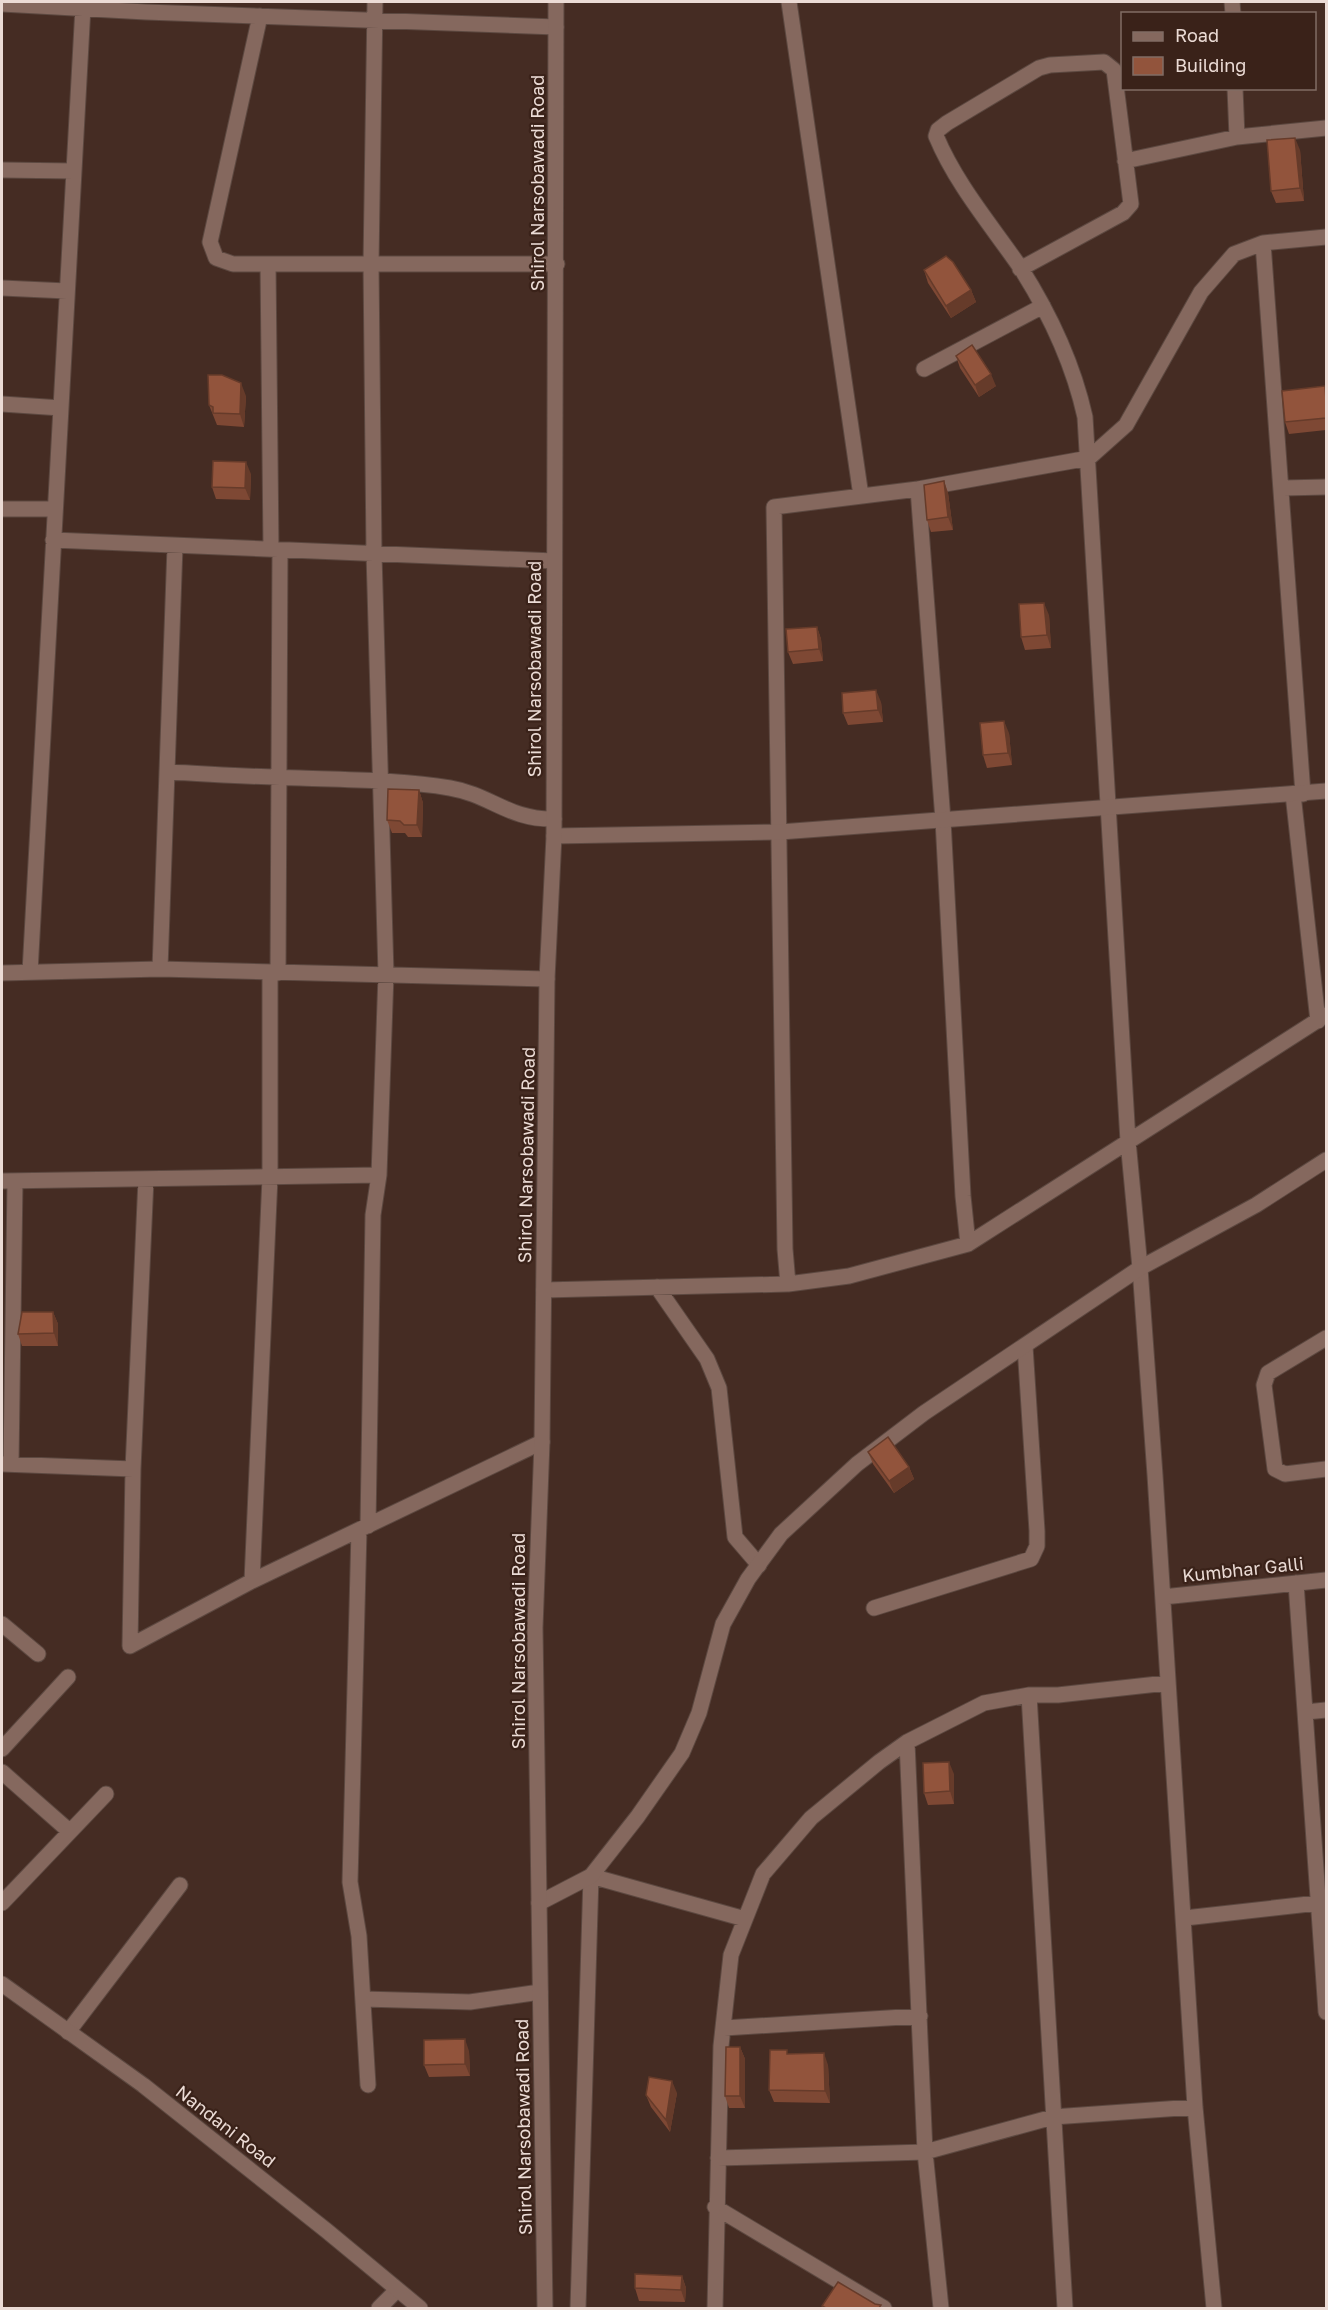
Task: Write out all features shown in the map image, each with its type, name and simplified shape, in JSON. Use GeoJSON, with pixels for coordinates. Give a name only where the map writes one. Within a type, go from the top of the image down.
{"type":"FeatureCollection","features":[{"type":"Feature","properties":{"kind":"street"},"geometry":{"type":"LineString","coordinates":[[368,2085],[359,1936],[350,1882],[373,1215],[379,1176],[386,974],[374,554],[371,264],[375,2]]}},
{"type":"Feature","properties":{"kind":"street","name":"Shirol Narsobawadi Road"},"geometry":{"type":"LineString","coordinates":[[545,2308],[535,1628],[542,1442],[547,979],[554,836],[556,2]]}},
{"type":"Feature","properties":{"kind":"street"},"geometry":{"type":"LineString","coordinates":[[789,2],[861,496]]}},
{"type":"Feature","properties":{"kind":"street"},"geometry":{"type":"LineString","coordinates":[[2,4],[251,11],[556,27]]}},
{"type":"Feature","properties":{"kind":"street"},"geometry":{"type":"LineString","coordinates":[[30,972],[83,7]]}},
{"type":"Feature","properties":{"kind":"street"},"geometry":{"type":"LineString","coordinates":[[251,11],[210,242],[211,250],[223,261],[268,264],[557,264]]}},
{"type":"Feature","properties":{"kind":"street"},"geometry":{"type":"LineString","coordinates":[[1020,269],[1123,213],[1131,204],[1132,196],[1125,161],[1114,70],[1104,62],[1050,64],[1039,68],[938,130],[936,136],[949,161],[1043,306],[1076,376],[1085,417],[1110,806],[1128,1141],[1140,1268],[1163,1597],[1167,1683],[1185,1918],[1195,2107],[1214,2308]]}},
{"type":"Feature","properties":{"kind":"street"},"geometry":{"type":"LineString","coordinates":[[1235,90],[1237,137]]}},
{"type":"Feature","properties":{"kind":"street"},"geometry":{"type":"LineString","coordinates":[[1125,161],[1237,137],[1326,128]]}},
{"type":"Feature","properties":{"kind":"street"},"geometry":{"type":"LineString","coordinates":[[2,170],[74,171]]}},
{"type":"Feature","properties":{"kind":"street"},"geometry":{"type":"LineString","coordinates":[[788,1284],[785,1249],[774,507],[918,489],[1089,458],[1126,425],[1208,284],[1234,254],[1263,243],[1326,237]]}},
{"type":"Feature","properties":{"kind":"street"},"geometry":{"type":"LineString","coordinates":[[544,1290],[788,1284],[849,1276],[968,1244],[1322,1018],[1298,794],[1283,488],[1263,243]]}},
{"type":"Feature","properties":{"kind":"street"},"geometry":{"type":"LineString","coordinates":[[252,1581],[270,1177],[278,777],[268,264]]}},
{"type":"Feature","properties":{"kind":"street"},"geometry":{"type":"LineString","coordinates":[[2,288],[67,291]]}},
{"type":"Feature","properties":{"kind":"street"},"geometry":{"type":"LineString","coordinates":[[924,369],[1043,306]]}},
{"type":"Feature","properties":{"kind":"street"},"geometry":{"type":"LineString","coordinates":[[2,404],[61,408]]}},
{"type":"Feature","properties":{"kind":"street"},"geometry":{"type":"LineString","coordinates":[[1283,488],[1326,487]]}},
{"type":"Feature","properties":{"kind":"street"},"geometry":{"type":"LineString","coordinates":[[918,489],[943,820],[963,1196],[968,1244]]}},
{"type":"Feature","properties":{"kind":"street"},"geometry":{"type":"LineString","coordinates":[[2,509],[55,509]]}},
{"type":"Feature","properties":{"kind":"street"},"geometry":{"type":"LineString","coordinates":[[53,540],[554,561]]}},
{"type":"Feature","properties":{"kind":"street"},"geometry":{"type":"LineString","coordinates":[[160,969],[175,546]]}},
{"type":"Feature","properties":{"kind":"street"},"geometry":{"type":"LineString","coordinates":[[167,772],[380,780],[467,792],[520,816],[532,819],[554,819]]}},
{"type":"Feature","properties":{"kind":"street"},"geometry":{"type":"LineString","coordinates":[[554,836],[780,832],[1326,791]]}},
{"type":"Feature","properties":{"kind":"street"},"geometry":{"type":"LineString","coordinates":[[2,973],[160,969],[274,974],[386,974],[547,979]]}},
{"type":"Feature","properties":{"kind":"street"},"geometry":{"type":"LineString","coordinates":[[539,1903],[591,1876],[638,1816],[682,1753],[699,1713],[723,1624],[781,1534],[857,1464],[924,1413],[1140,1268],[1256,1205],[1326,1160]]}},
{"type":"Feature","properties":{"kind":"street"},"geometry":{"type":"LineString","coordinates":[[133,1469],[6,1464],[8,1181],[379,1176]]}},
{"type":"Feature","properties":{"kind":"street"},"geometry":{"type":"LineString","coordinates":[[146,1179],[133,1469],[130,1646],[252,1581],[542,1442]]}},
{"type":"Feature","properties":{"kind":"street"},"geometry":{"type":"LineString","coordinates":[[657,1287],[707,1359],[719,1388],[735,1537],[759,1565]]}},
{"type":"Feature","properties":{"kind":"street"},"geometry":{"type":"LineString","coordinates":[[1326,1338],[1268,1372],[1264,1385],[1275,1469],[1285,1474],[1326,1469]]}},
{"type":"Feature","properties":{"kind":"street"},"geometry":{"type":"LineString","coordinates":[[874,1608],[1030,1559],[1035,1552],[1037,1532],[1025,1346]]}},
{"type":"Feature","properties":{"kind":"street","name":"Kumbhar Galli"},"geometry":{"type":"LineString","coordinates":[[1163,1597],[1326,1580]]}},
{"type":"Feature","properties":{"kind":"street"},"geometry":{"type":"LineString","coordinates":[[1296,1583],[1326,2012]]}},
{"type":"Feature","properties":{"kind":"street"},"geometry":{"type":"LineString","coordinates":[[2,1624],[38,1654]]}},
{"type":"Feature","properties":{"kind":"street"},"geometry":{"type":"LineString","coordinates":[[2,1749],[68,1677]]}},
{"type":"Feature","properties":{"kind":"street"},"geometry":{"type":"LineString","coordinates":[[715,2308],[721,2046],[730,1955],[763,1874],[811,1818],[879,1762],[907,1742],[984,1703],[1029,1695],[1058,1695],[1167,1683]]}},
{"type":"Feature","properties":{"kind":"street"},"geometry":{"type":"LineString","coordinates":[[1029,1695],[1065,2308]]}},
{"type":"Feature","properties":{"kind":"street"},"geometry":{"type":"LineString","coordinates":[[1306,1712],[1326,1710]]}},
{"type":"Feature","properties":{"kind":"street"},"geometry":{"type":"LineString","coordinates":[[907,1742],[925,2152],[941,2308]]}},
{"type":"Feature","properties":{"kind":"street"},"geometry":{"type":"LineString","coordinates":[[2,1772],[68,1830]]}},
{"type":"Feature","properties":{"kind":"street"},"geometry":{"type":"LineString","coordinates":[[2,1903],[68,1830],[106,1794]]}},
{"type":"Feature","properties":{"kind":"street"},"geometry":{"type":"LineString","coordinates":[[591,1876],[745,1919]]}},
{"type":"Feature","properties":{"kind":"street"},"geometry":{"type":"LineString","coordinates":[[578,2308],[591,1876]]}},
{"type":"Feature","properties":{"kind":"street"},"geometry":{"type":"LineString","coordinates":[[69,2032],[180,1885]]}},
{"type":"Feature","properties":{"kind":"street"},"geometry":{"type":"LineString","coordinates":[[1185,1918],[1318,1903]]}},
{"type":"Feature","properties":{"kind":"street","name":"Nandani Road"},"geometry":{"type":"LineString","coordinates":[[2,1984],[143,2085],[420,2308]]}},
{"type":"Feature","properties":{"kind":"street"},"geometry":{"type":"LineString","coordinates":[[363,1999],[470,2002],[540,1992]]}},
{"type":"Feature","properties":{"kind":"street"},"geometry":{"type":"LineString","coordinates":[[724,2028],[920,2016]]}},
{"type":"Feature","properties":{"kind":"street"},"geometry":{"type":"LineString","coordinates":[[718,2158],[925,2152],[1053,2117],[1195,2107]]}},
{"type":"Feature","properties":{"kind":"street"},"geometry":{"type":"LineString","coordinates":[[716,2207],[884,2308]]}},
{"type":"Feature","properties":{"kind":"street"},"geometry":{"type":"LineString","coordinates":[[379,2308],[397,2290]]}},
{"type":"Feature","properties":{"kind":"building"},"geometry":{"type":"Polygon","coordinates":[[[1295,138],[1300,188],[1271,191],[1267,140],[1295,138]]]}},
{"type":"Feature","properties":{"kind":"building"},"geometry":{"type":"Polygon","coordinates":[[[946,256],[953,262],[971,290],[946,306],[924,270],[946,256]]]}},
{"type":"Feature","properties":{"kind":"building"},"geometry":{"type":"Polygon","coordinates":[[[972,345],[991,374],[975,385],[956,356],[972,345]]]}},
{"type":"Feature","properties":{"kind":"building"},"geometry":{"type":"Polygon","coordinates":[[[208,375],[222,375],[241,383],[240,414],[213,413],[213,407],[209,405],[208,375]]]}},
{"type":"Feature","properties":{"kind":"building"},"geometry":{"type":"Polygon","coordinates":[[[1325,386],[1326,418],[1285,422],[1282,391],[1325,386]]]}},
{"type":"Feature","properties":{"kind":"building"},"geometry":{"type":"Polygon","coordinates":[[[213,461],[246,462],[245,488],[212,487],[213,461]]]}},
{"type":"Feature","properties":{"kind":"building"},"geometry":{"type":"Polygon","coordinates":[[[944,481],[948,517],[927,520],[924,485],[944,481]]]}},
{"type":"Feature","properties":{"kind":"building"},"geometry":{"type":"Polygon","coordinates":[[[1044,603],[1047,635],[1021,637],[1019,604],[1044,603]]]}},
{"type":"Feature","properties":{"kind":"building"},"geometry":{"type":"Polygon","coordinates":[[[817,627],[819,649],[788,652],[786,629],[817,627]]]}},
{"type":"Feature","properties":{"kind":"building"},"geometry":{"type":"Polygon","coordinates":[[[876,690],[878,710],[843,713],[842,693],[876,690]]]}},
{"type":"Feature","properties":{"kind":"building"},"geometry":{"type":"Polygon","coordinates":[[[1004,721],[1008,753],[983,755],[980,723],[1004,721]]]}},
{"type":"Feature","properties":{"kind":"building"},"geometry":{"type":"Polygon","coordinates":[[[388,789],[419,790],[417,825],[404,825],[400,821],[387,820],[388,789]]]}},
{"type":"Feature","properties":{"kind":"building"},"geometry":{"type":"Polygon","coordinates":[[[22,1312],[53,1312],[54,1333],[18,1334],[22,1312]]]}},
{"type":"Feature","properties":{"kind":"building"},"geometry":{"type":"Polygon","coordinates":[[[888,1437],[909,1467],[889,1481],[868,1452],[888,1437]]]}},
{"type":"Feature","properties":{"kind":"building"},"geometry":{"type":"Polygon","coordinates":[[[949,1762],[950,1791],[924,1793],[923,1763],[949,1762]]]}},
{"type":"Feature","properties":{"kind":"building"},"geometry":{"type":"Polygon","coordinates":[[[465,2039],[465,2064],[424,2065],[424,2040],[465,2039]]]}},
{"type":"Feature","properties":{"kind":"building"},"geometry":{"type":"Polygon","coordinates":[[[726,2047],[740,2047],[740,2096],[725,2096],[726,2047]]]}},
{"type":"Feature","properties":{"kind":"building"},"geometry":{"type":"Polygon","coordinates":[[[770,2050],[787,2050],[787,2054],[824,2053],[825,2091],[769,2090],[770,2050]]]}},
{"type":"Feature","properties":{"kind":"building"},"geometry":{"type":"Polygon","coordinates":[[[649,2077],[672,2081],[666,2120],[646,2095],[649,2077]]]}},
{"type":"Feature","properties":{"kind":"building"},"geometry":{"type":"Polygon","coordinates":[[[635,2274],[682,2276],[681,2290],[635,2288],[635,2274]]]}},
{"type":"Feature","properties":{"kind":"building"},"geometry":{"type":"Polygon","coordinates":[[[838,2282],[875,2304],[881,2305],[879,2308],[826,2308],[822,2306],[838,2282]]]}}]}
